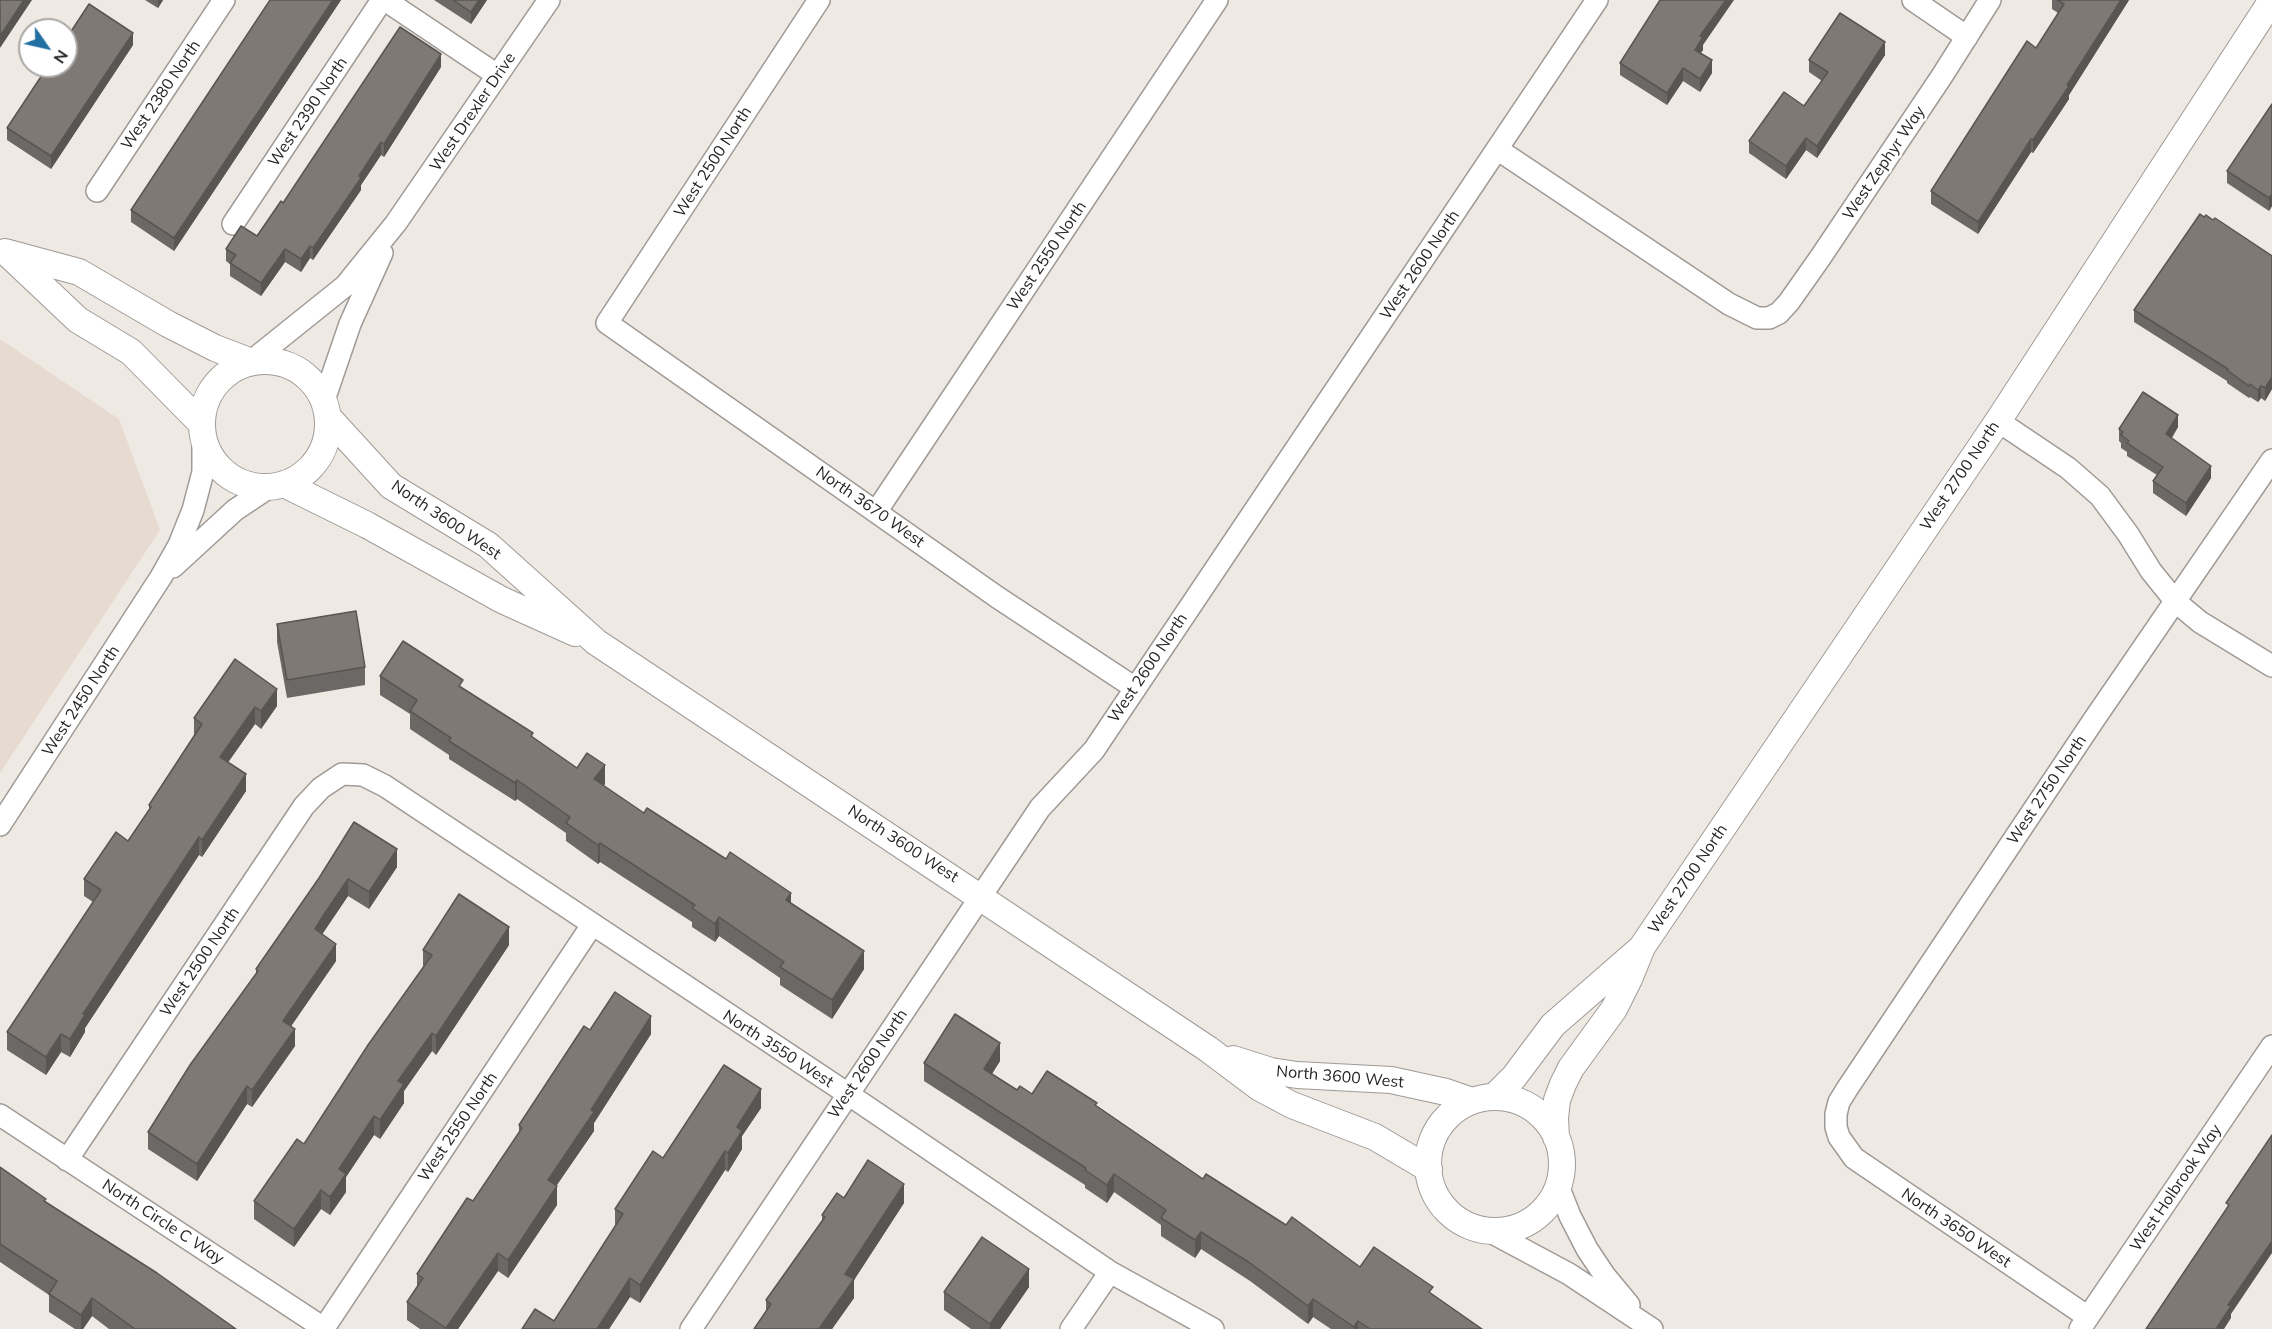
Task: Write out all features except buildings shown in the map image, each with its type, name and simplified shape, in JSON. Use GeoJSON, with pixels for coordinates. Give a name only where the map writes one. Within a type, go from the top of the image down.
{"type":"FeatureCollection","features":[{"type":"Feature","properties":{"kind":"street","name":"West 2380 North"},"geometry":{"type":"LineString","coordinates":[[97,191],[224,0]]}},
{"type":"Feature","properties":{"kind":"street"},"geometry":{"type":"LineString","coordinates":[[384,0],[497,75]]}},
{"type":"Feature","properties":{"kind":"street","name":"West 2390 North"},"geometry":{"type":"LineString","coordinates":[[233,224],[384,0]]}},
{"type":"Feature","properties":{"kind":"street","name":"West Drexler Drive"},"geometry":{"type":"LineString","coordinates":[[251,360],[345,286],[396,223],[549,0]]}},
{"type":"Feature","properties":{"kind":"street","name":"West 2500 North"},"geometry":{"type":"LineString","coordinates":[[607,323],[819,0]]}},
{"type":"Feature","properties":{"kind":"street","name":"West 2550 North"},"geometry":{"type":"LineString","coordinates":[[876,512],[1217,0]]}},
{"type":"Feature","properties":{"kind":"street","name":"West 2600 North"},"geometry":{"type":"LineString","coordinates":[[691,1329],[1040,808],[1094,750],[1597,0]]}},
{"type":"Feature","properties":{"kind":"street"},"geometry":{"type":"LineString","coordinates":[[1913,0],[1967,37]]}},
{"type":"Feature","properties":{"kind":"street","name":"West Zephyr Way"},"geometry":{"type":"LineString","coordinates":[[1497,149],[1729,304],[1757,318],[1768,318],[1779,313],[1795,294],[1990,0]]}},
{"type":"Feature","properties":{"kind":"street","name":"West 2700 North"},"geometry":{"type":"LineString","coordinates":[[1556,1137],[1557,1100],[1563,1084],[1571,1068],[1614,1009],[1642,947],[1998,421],[2272,0]]}},
{"type":"Feature","properties":{"kind":"street","name":"West Drexler Drive"},"geometry":{"type":"LineString","coordinates":[[326,408],[350,324],[396,223]]}},
{"type":"Feature","properties":{"kind":"street"},"geometry":{"type":"LineString","coordinates":[[2,250],[79,272],[168,324],[216,348],[251,360],[288,365],[303,373],[315,385],[326,408],[327,434],[322,451],[313,465],[300,477],[276,486],[250,486],[234,480],[220,470],[210,456],[202,431],[204,406],[211,390],[222,376],[251,360]]}},
{"type":"Feature","properties":{"kind":"street"},"geometry":{"type":"LineString","coordinates":[[2,250],[78,320],[131,352],[202,431]]}},
{"type":"Feature","properties":{"kind":"street","name":"North 3670 West"},"geometry":{"type":"LineString","coordinates":[[607,323],[997,597],[1135,688]]}},
{"type":"Feature","properties":{"kind":"street","name":"North 3600 West"},"geometry":{"type":"LineString","coordinates":[[326,408],[391,486],[488,545],[596,642],[1208,1049],[1260,1088],[1292,1105],[1375,1137],[1429,1169]]}},
{"type":"Feature","properties":{"kind":"street"},"geometry":{"type":"LineString","coordinates":[[1998,421],[2068,468],[2100,496],[2128,534],[2151,572],[2176,602],[2200,622],[2272,666]]}},
{"type":"Feature","properties":{"kind":"street","name":"West 2450 North"},"geometry":{"type":"LineString","coordinates":[[0,825],[161,577],[179,545],[193,510],[203,472],[202,431]]}},
{"type":"Feature","properties":{"kind":"street","name":"West 2750 North"},"geometry":{"type":"LineString","coordinates":[[1836,1127],[1839,1102],[1847,1089],[2086,731],[2272,460]]}},
{"type":"Feature","properties":{"kind":"street","name":"North 3600 West"},"geometry":{"type":"LineString","coordinates":[[276,486],[367,525],[502,600],[596,642]]}},
{"type":"Feature","properties":{"kind":"street","name":"West 2450 North"},"geometry":{"type":"LineString","coordinates":[[161,577],[235,510],[276,486]]}},
{"type":"Feature","properties":{"kind":"street","name":"West 2500 North"},"geometry":{"type":"LineString","coordinates":[[68,1160],[304,806],[321,788],[342,774]]}},
{"type":"Feature","properties":{"kind":"street","name":"North 3550 West"},"geometry":{"type":"LineString","coordinates":[[342,774],[363,775],[385,786],[848,1094],[1110,1272],[1213,1329]]}},
{"type":"Feature","properties":{"kind":"street","name":"West 2550 North"},"geometry":{"type":"LineString","coordinates":[[325,1329],[592,925]]}},
{"type":"Feature","properties":{"kind":"street","name":"West 2700 North"},"geometry":{"type":"LineString","coordinates":[[1483,1099],[1514,1077],[1554,1025],[1642,947]]}},
{"type":"Feature","properties":{"kind":"street","name":"West Holbrook Way"},"geometry":{"type":"LineString","coordinates":[[2084,1323],[2272,1046]]}},
{"type":"Feature","properties":{"kind":"street","name":"North 3600 West"},"geometry":{"type":"LineString","coordinates":[[1208,1049],[1228,1058],[1271,1071],[1297,1075],[1391,1080],[1483,1099]]}},
{"type":"Feature","properties":{"kind":"street"},"geometry":{"type":"LineString","coordinates":[[1487,1230],[1509,1229],[1530,1221],[1548,1206],[1558,1186],[1562,1157],[1556,1137],[1545,1119],[1528,1105],[1508,1098],[1483,1099],[1454,1112],[1439,1128],[1431,1148],[1429,1169],[1434,1191],[1447,1210],[1465,1224],[1487,1230],[1569,1275],[1653,1329]]}},
{"type":"Feature","properties":{"kind":"street","name":"North Circle C Way"},"geometry":{"type":"LineString","coordinates":[[0,1115],[325,1329]]}},
{"type":"Feature","properties":{"kind":"street","name":"North 3650 West"},"geometry":{"type":"LineString","coordinates":[[1836,1127],[1845,1147],[1854,1158],[2084,1323]]}},
{"type":"Feature","properties":{"kind":"street"},"geometry":{"type":"LineString","coordinates":[[1558,1186],[1570,1216],[1599,1267],[1628,1305],[1653,1329]]}},
{"type":"Feature","properties":{"kind":"street"},"geometry":{"type":"LineString","coordinates":[[1071,1329],[1110,1272]]}},
{"type":"Feature","properties":{"kind":"shaded area"},"geometry":{"type":"Polygon","coordinates":[[[0,339],[119,419],[160,530],[0,773],[0,339]]]}}]}
